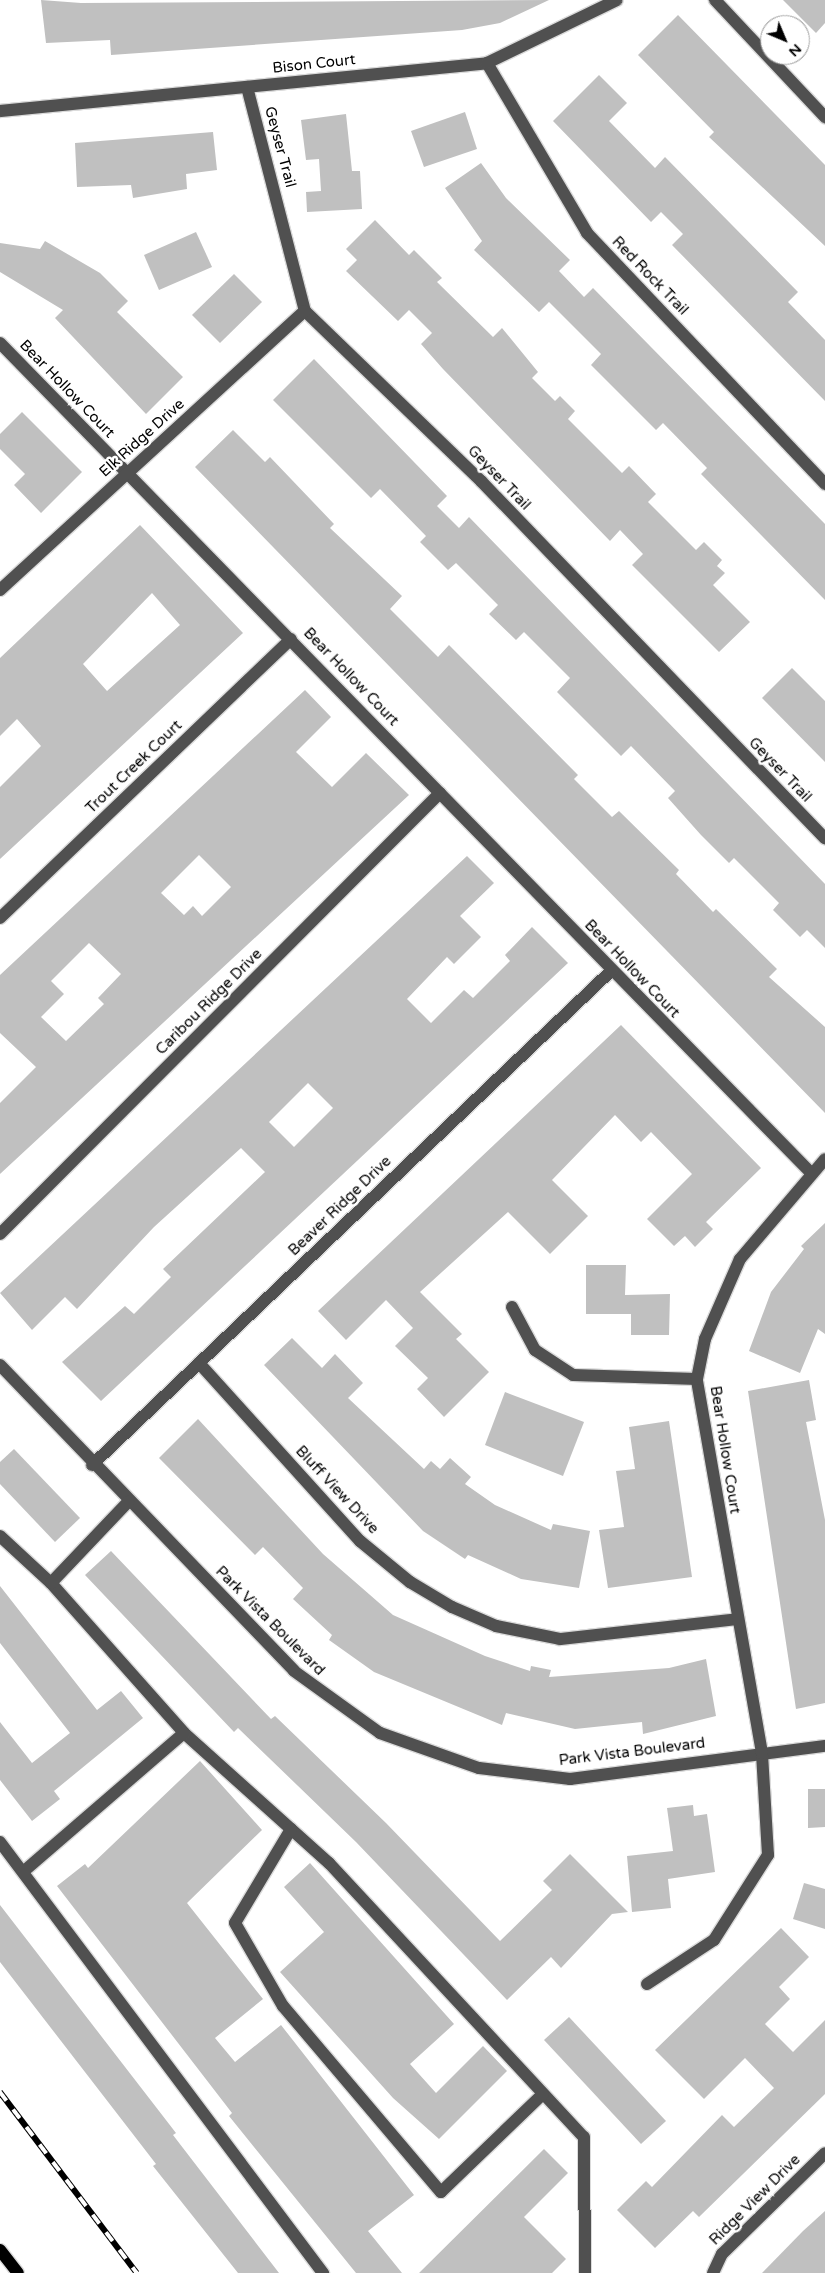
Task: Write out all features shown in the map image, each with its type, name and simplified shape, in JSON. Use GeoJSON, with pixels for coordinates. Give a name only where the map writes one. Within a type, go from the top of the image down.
{"type":"FeatureCollection","features":[{"type":"Feature","properties":{"kind":"main road"},"geometry":{"type":"LineString","coordinates":[[0,2250],[18,2273]]}},
{"type":"Feature","properties":{"kind":"street","name":"Bison Court"},"geometry":{"type":"LineString","coordinates":[[0,111],[487,63],[617,0]]}},
{"type":"Feature","properties":{"kind":"street"},"geometry":{"type":"LineString","coordinates":[[715,0],[825,117]]}},
{"type":"Feature","properties":{"kind":"street","name":"Red Rock Trail"},"geometry":{"type":"LineString","coordinates":[[487,63],[587,233],[825,484]]}},
{"type":"Feature","properties":{"kind":"street","name":"Geyser Trail"},"geometry":{"type":"LineString","coordinates":[[247,87],[305,310],[481,481],[825,839]]}},
{"type":"Feature","properties":{"kind":"street","name":"Elk Ridge Drive"},"geometry":{"type":"LineString","coordinates":[[0,590],[305,310]]}},
{"type":"Feature","properties":{"kind":"street","name":"Bear Hollow Court"},"geometry":{"type":"LineString","coordinates":[[0,343],[126,474],[291,638],[611,971],[810,1173],[740,1259],[705,1339],[697,1379],[762,1753],[768,1855],[714,1940],[647,1984]]}},
{"type":"Feature","properties":{"kind":"street","name":"Trout Creek Court"},"geometry":{"type":"LineString","coordinates":[[0,918],[291,638]]}},
{"type":"Feature","properties":{"kind":"street","name":"Caribou Ridge Drive"},"geometry":{"type":"LineString","coordinates":[[0,1234],[440,793]]}},
{"type":"Feature","properties":{"kind":"street","name":"Beaver Ridge Drive"},"geometry":{"type":"LineString","coordinates":[[92,1464],[611,971]]}},
{"type":"Feature","properties":{"kind":"street"},"geometry":{"type":"LineString","coordinates":[[810,1173],[825,1159]]}},
{"type":"Feature","properties":{"kind":"street"},"geometry":{"type":"LineString","coordinates":[[512,1307],[535,1350],[573,1375],[697,1379]]}},
{"type":"Feature","properties":{"kind":"street","name":"Bluff View Drive"},"geometry":{"type":"LineString","coordinates":[[199,1363],[360,1541],[410,1582],[452,1607],[496,1626],[560,1638],[738,1619]]}},
{"type":"Feature","properties":{"kind":"street","name":"Park Vista Boulevard"},"geometry":{"type":"LineString","coordinates":[[0,1365],[128,1502],[294,1671],[380,1733],[426,1752],[488,1770],[570,1779],[825,1746]]}},
{"type":"Feature","properties":{"kind":"street"},"geometry":{"type":"LineString","coordinates":[[51,1583],[128,1502]]}},
{"type":"Feature","properties":{"kind":"street"},"geometry":{"type":"LineString","coordinates":[[0,1536],[51,1583],[184,1733],[329,1863],[584,2137],[585,2273]]}},
{"type":"Feature","properties":{"kind":"street"},"geometry":{"type":"LineString","coordinates":[[24,1871],[184,1733]]}},
{"type":"Feature","properties":{"kind":"street"},"geometry":{"type":"LineString","coordinates":[[291,1829],[235,1923],[283,2006],[440,2192],[543,2094]]}},
{"type":"Feature","properties":{"kind":"street"},"geometry":{"type":"LineString","coordinates":[[0,1842],[24,1871],[156,2056],[323,2273]]}},
{"type":"Feature","properties":{"kind":"street","name":"Ridge View Drive"},"geometry":{"type":"LineString","coordinates":[[713,2273],[722,2254],[825,2153]]}},
{"type":"Feature","properties":{"kind":"building"},"geometry":{"type":"Polygon","coordinates":[[[41,0],[81,3],[549,0],[500,23],[462,30],[111,55],[110,40],[46,43],[41,0]]]}},
{"type":"Feature","properties":{"kind":"building"},"geometry":{"type":"Polygon","coordinates":[[[783,0],[825,0],[825,23],[816,33],[810,27],[810,15],[798,15],[783,0]]]}},
{"type":"Feature","properties":{"kind":"building"},"geometry":{"type":"Polygon","coordinates":[[[678,15],[825,165],[825,246],[709,137],[714,132],[638,55],[678,15]]]}},
{"type":"Feature","properties":{"kind":"building"},"geometry":{"type":"Polygon","coordinates":[[[599,75],[627,103],[609,121],[655,168],[665,157],[798,292],[788,302],[825,340],[825,401],[672,245],[683,234],[661,212],[651,222],[553,121],[599,75]]]}},
{"type":"Feature","properties":{"kind":"building"},"geometry":{"type":"Polygon","coordinates":[[[465,112],[477,149],[424,167],[411,131],[465,112]]]}},
{"type":"Feature","properties":{"kind":"building"},"geometry":{"type":"Polygon","coordinates":[[[346,114],[352,171],[360,171],[362,209],[307,212],[306,192],[321,191],[319,159],[306,160],[301,120],[346,114]]]}},
{"type":"Feature","properties":{"kind":"building"},"geometry":{"type":"Polygon","coordinates":[[[213,132],[217,170],[186,174],[187,189],[133,198],[131,185],[77,187],[75,143],[213,132]]]}},
{"type":"Feature","properties":{"kind":"building"},"geometry":{"type":"Polygon","coordinates":[[[481,163],[506,198],[570,260],[559,271],[584,297],[593,288],[825,524],[825,600],[701,474],[707,468],[663,423],[656,430],[591,365],[601,354],[549,302],[539,312],[474,250],[482,241],[445,188],[481,163]]]}},
{"type":"Feature","properties":{"kind":"building"},"geometry":{"type":"Polygon","coordinates":[[[375,220],[409,255],[414,250],[442,278],[437,282],[493,337],[502,328],[538,372],[532,378],[555,401],[560,396],[575,411],[568,419],[622,473],[629,466],[656,494],[648,502],[696,550],[704,542],[722,560],[717,566],[725,573],[713,585],[750,622],[719,652],[632,565],[643,554],[620,530],[610,541],[443,369],[421,344],[432,333],[409,310],[398,321],[346,271],[357,260],[346,249],[375,220]]]}},
{"type":"Feature","properties":{"kind":"building"},"geometry":{"type":"Polygon","coordinates":[[[196,232],[212,267],[159,290],[144,255],[196,232]]]}},
{"type":"Feature","properties":{"kind":"building"},"geometry":{"type":"Polygon","coordinates":[[[45,241],[100,273],[128,301],[117,312],[183,377],[146,414],[55,318],[63,310],[0,272],[0,243],[40,249],[45,241]]]}},
{"type":"Feature","properties":{"kind":"building"},"geometry":{"type":"Polygon","coordinates":[[[234,274],[262,302],[220,343],[192,315],[234,274]]]}},
{"type":"Feature","properties":{"kind":"building"},"geometry":{"type":"Polygon","coordinates":[[[314,359],[447,496],[437,506],[459,528],[469,517],[825,884],[825,948],[807,930],[800,937],[773,910],[779,903],[734,858],[729,863],[701,835],[668,798],[675,791],[631,746],[621,756],[557,692],[570,678],[524,632],[516,640],[489,614],[498,605],[456,563],[448,570],[420,542],[426,536],[380,489],[371,498],[273,400],[314,359]]]}},
{"type":"Feature","properties":{"kind":"building"},"geometry":{"type":"Polygon","coordinates":[[[22,412],[82,472],[41,513],[14,485],[25,474],[0,449],[0,434],[22,412]]]}},
{"type":"Feature","properties":{"kind":"building"},"geometry":{"type":"Polygon","coordinates":[[[233,430],[265,462],[270,457],[334,524],[330,528],[402,596],[390,609],[438,657],[449,645],[578,775],[574,779],[612,817],[619,811],[679,870],[676,874],[713,912],[716,909],[777,969],[769,977],[825,1027],[825,1113],[195,467],[233,430]]]}},
{"type":"Feature","properties":{"kind":"building"},"geometry":{"type":"Polygon","coordinates":[[[140,525],[243,633],[0,859],[0,787],[41,746],[17,719],[0,736],[0,658],[140,525]],[[152,593],[83,664],[107,691],[180,625],[152,593]]]}},
{"type":"Feature","properties":{"kind":"building"},"geometry":{"type":"Polygon","coordinates":[[[792,668],[825,701],[825,762],[762,698],[792,668]]]}},
{"type":"Feature","properties":{"kind":"building"},"geometry":{"type":"Polygon","coordinates":[[[305,690],[331,717],[296,752],[332,787],[366,753],[409,795],[0,1174],[0,1103],[36,1067],[0,1033],[0,975],[305,690]],[[199,855],[161,893],[184,915],[193,906],[202,916],[231,887],[199,855]],[[89,943],[51,981],[64,994],[41,1017],[66,1041],[104,1004],[98,998],[121,974],[89,943]]]}},
{"type":"Feature","properties":{"kind":"building"},"geometry":{"type":"Polygon","coordinates":[[[467,856],[494,883],[460,916],[481,937],[454,964],[447,957],[407,999],[431,1023],[464,990],[473,998],[510,961],[505,955],[532,927],[568,963],[101,1401],[62,1362],[125,1306],[134,1314],[171,1277],[163,1269],[265,1172],[241,1148],[154,1227],[77,1309],[65,1297],[32,1330],[0,1293],[467,856]],[[308,1083],[269,1122],[294,1147],[333,1108],[308,1083]]]}},
{"type":"Feature","properties":{"kind":"building"},"geometry":{"type":"Polygon","coordinates":[[[621,1025],[761,1168],[706,1222],[713,1229],[695,1247],[685,1236],[674,1246],[647,1219],[692,1174],[651,1132],[641,1142],[615,1115],[552,1180],[588,1216],[550,1254],[508,1212],[420,1292],[462,1334],[456,1339],[489,1372],[444,1417],[417,1389],[428,1378],[395,1346],[413,1328],[386,1300],[346,1340],[318,1311],[621,1025]]]}},
{"type":"Feature","properties":{"kind":"building"},"geometry":{"type":"Polygon","coordinates":[[[825,1223],[825,1334],[818,1329],[800,1373],[749,1351],[771,1292],[804,1249],[801,1246],[825,1223]]]}},
{"type":"Feature","properties":{"kind":"building"},"geometry":{"type":"Polygon","coordinates":[[[586,1265],[626,1265],[625,1295],[670,1294],[669,1335],[631,1335],[631,1314],[586,1314],[586,1265]]]}},
{"type":"Feature","properties":{"kind":"building"},"geometry":{"type":"Polygon","coordinates":[[[292,1338],[322,1368],[335,1354],[363,1383],[348,1398],[424,1469],[431,1461],[440,1469],[450,1458],[471,1477],[465,1484],[495,1505],[551,1530],[553,1524],[590,1531],[579,1588],[521,1579],[468,1555],[465,1559],[423,1531],[264,1365],[292,1338]]]}},
{"type":"Feature","properties":{"kind":"building"},"geometry":{"type":"Polygon","coordinates":[[[809,1380],[816,1420],[806,1422],[825,1520],[825,1703],[796,1709],[748,1391],[809,1380]]]}},
{"type":"Feature","properties":{"kind":"building"},"geometry":{"type":"Polygon","coordinates":[[[505,1392],[584,1422],[563,1476],[485,1445],[505,1392]]]}},
{"type":"Feature","properties":{"kind":"building"},"geometry":{"type":"Polygon","coordinates":[[[198,1419],[323,1554],[393,1615],[485,1656],[530,1671],[531,1666],[551,1670],[549,1677],[669,1668],[706,1659],[716,1716],[643,1734],[642,1722],[575,1729],[506,1713],[502,1725],[374,1672],[329,1640],[332,1635],[293,1599],[303,1588],[263,1547],[255,1555],[159,1458],[198,1419]]]}},
{"type":"Feature","properties":{"kind":"building"},"geometry":{"type":"Polygon","coordinates":[[[669,1421],[692,1577],[608,1588],[599,1530],[624,1527],[616,1471],[635,1469],[629,1427],[669,1421]]]}},
{"type":"Feature","properties":{"kind":"building"},"geometry":{"type":"Polygon","coordinates":[[[14,1449],[80,1518],[55,1542],[0,1484],[0,1462],[14,1449]]]}},
{"type":"Feature","properties":{"kind":"building"},"geometry":{"type":"Polygon","coordinates":[[[111,1551],[271,1719],[275,1716],[386,1823],[500,1941],[552,1890],[543,1881],[570,1854],[628,1912],[612,1914],[561,1968],[551,1957],[507,2000],[356,1842],[238,1728],[234,1732],[85,1575],[111,1551]]]}},
{"type":"Feature","properties":{"kind":"building"},"geometry":{"type":"Polygon","coordinates":[[[0,1586],[97,1710],[121,1691],[143,1718],[54,1791],[60,1799],[32,1821],[0,1780],[0,1722],[32,1763],[70,1733],[0,1643],[0,1586]]]}},
{"type":"Feature","properties":{"kind":"building"},"geometry":{"type":"Polygon","coordinates":[[[200,1761],[262,1830],[187,1903],[263,1999],[215,2038],[235,2062],[281,2025],[414,2195],[368,2231],[402,2273],[356,2273],[229,2116],[232,2113],[57,1886],[85,1864],[88,1868],[200,1761]]]}},
{"type":"Feature","properties":{"kind":"building"},"geometry":{"type":"Polygon","coordinates":[[[808,1789],[825,1789],[825,1827],[808,1828],[808,1789]]]}},
{"type":"Feature","properties":{"kind":"building"},"geometry":{"type":"Polygon","coordinates":[[[693,1805],[694,1816],[707,1814],[715,1872],[668,1879],[671,1908],[632,1912],[627,1856],[673,1851],[667,1808],[693,1805]]]}},
{"type":"Feature","properties":{"kind":"building"},"geometry":{"type":"Polygon","coordinates":[[[310,1863],[454,2024],[410,2064],[436,2093],[483,2046],[507,2071],[439,2139],[393,2098],[280,1972],[324,1932],[284,1887],[310,1863]]]}},
{"type":"Feature","properties":{"kind":"building"},"geometry":{"type":"Polygon","coordinates":[[[804,1883],[825,1889],[825,1929],[793,1919],[804,1883]]]}},
{"type":"Feature","properties":{"kind":"building"},"geometry":{"type":"Polygon","coordinates":[[[0,1905],[176,2133],[173,2135],[279,2273],[238,2273],[153,2166],[156,2164],[0,1962],[0,1905]]]}},
{"type":"Feature","properties":{"kind":"building"},"geometry":{"type":"Polygon","coordinates":[[[781,1928],[809,1957],[779,1987],[790,1999],[765,2024],[793,2052],[825,2020],[825,2094],[699,2217],[693,2211],[655,2248],[617,2210],[646,2181],[652,2187],[722,2115],[734,2127],[774,2088],[745,2058],[704,2099],[655,2050],[781,1928]]]}},
{"type":"Feature","properties":{"kind":"building"},"geometry":{"type":"Polygon","coordinates":[[[569,2017],[666,2121],[641,2144],[544,2040],[569,2017]]]}},
{"type":"Feature","properties":{"kind":"building"},"geometry":{"type":"Polygon","coordinates":[[[544,2149],[568,2173],[524,2217],[566,2259],[552,2273],[419,2273],[544,2149]]]}},
{"type":"Feature","properties":{"kind":"building"},"geometry":{"type":"Polygon","coordinates":[[[825,2211],[825,2273],[762,2273],[803,2231],[825,2211]]]}},
{"type":"Feature","properties":{"kind":"railway"},"geometry":{"type":"LineString","coordinates":[[0,2092],[137,2273]]}}]}
